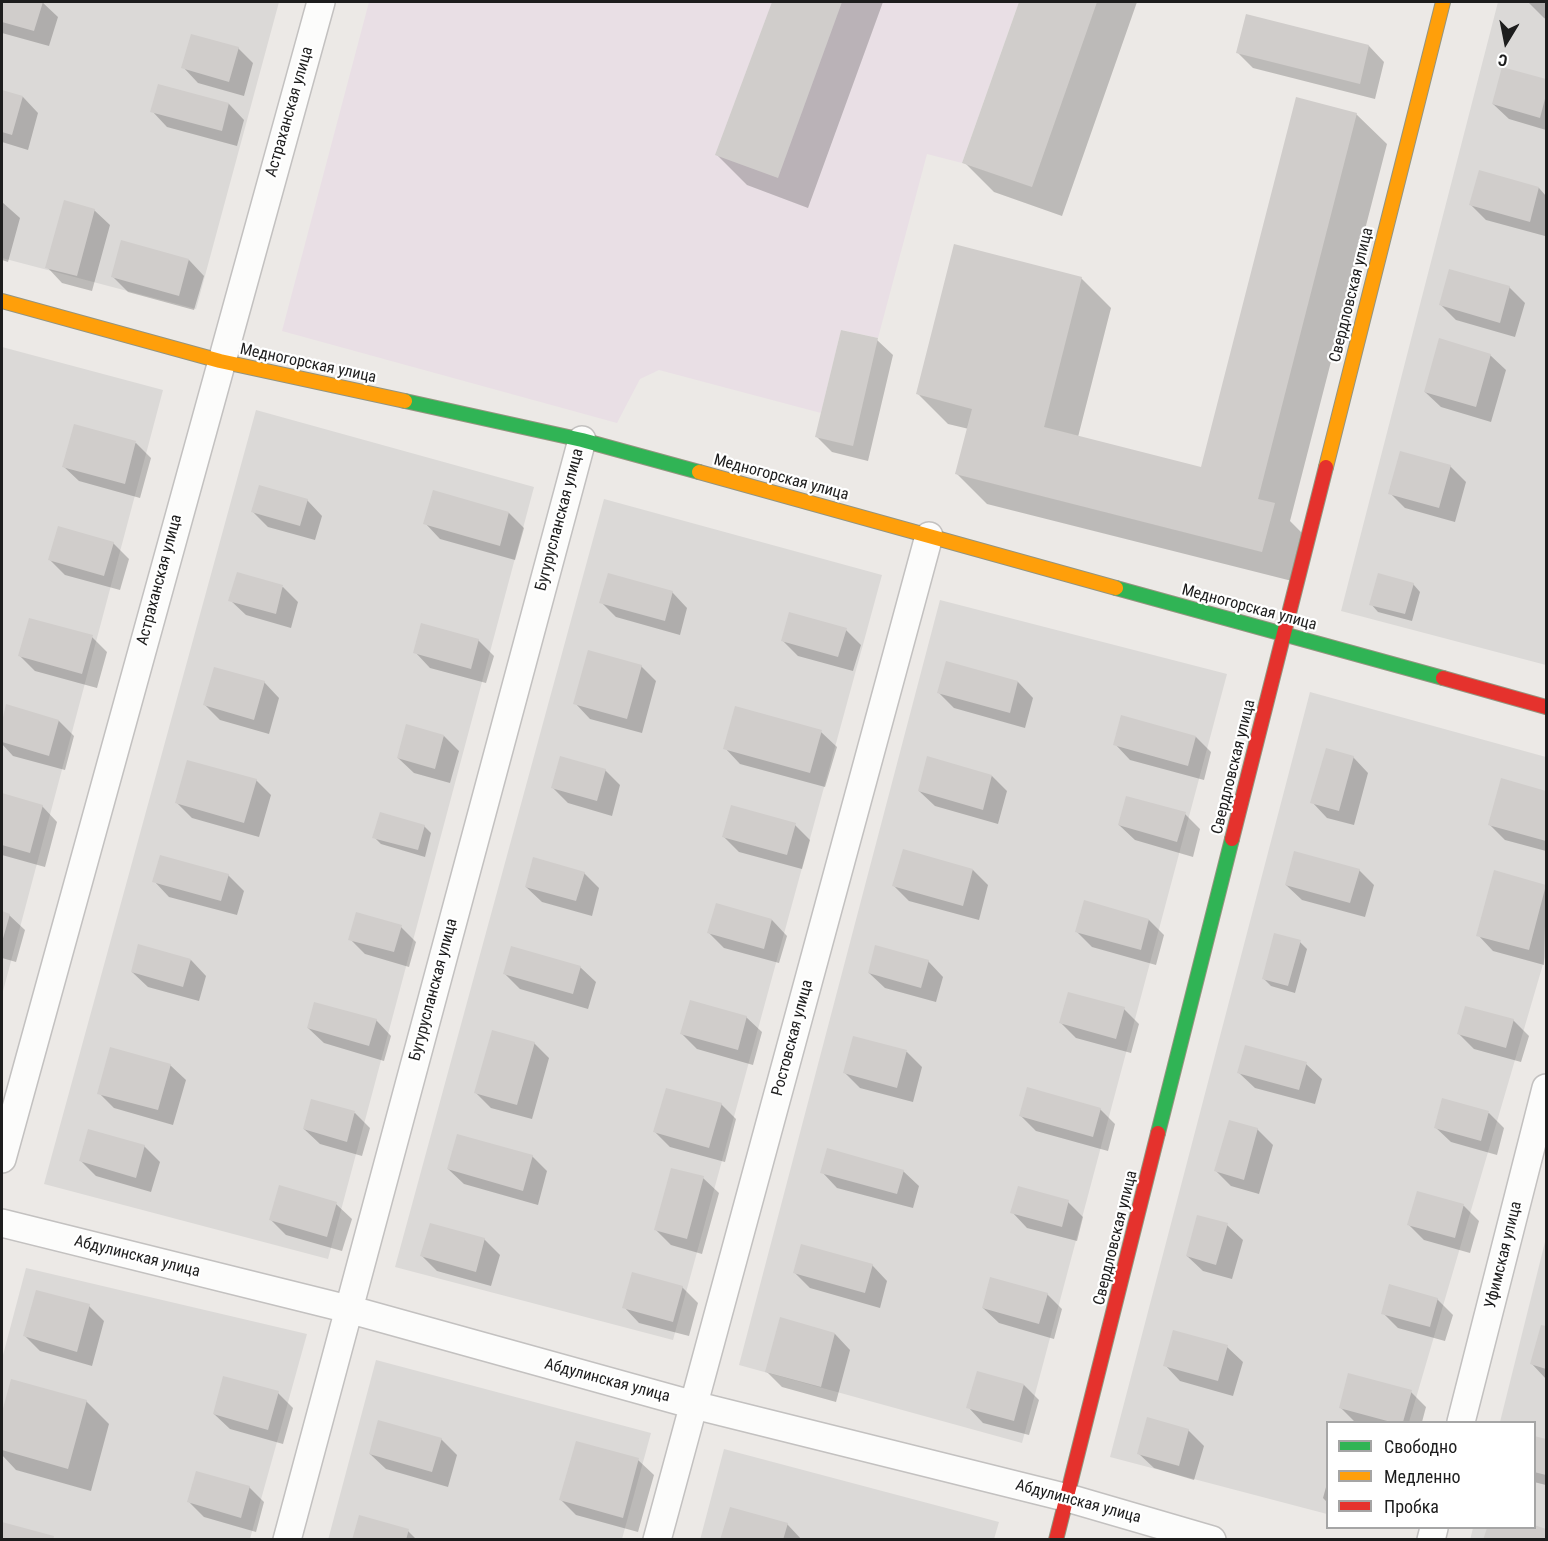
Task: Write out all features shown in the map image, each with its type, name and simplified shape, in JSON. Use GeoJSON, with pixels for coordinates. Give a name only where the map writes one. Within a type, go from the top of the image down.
{"type":"FeatureCollection","features":[{"type":"Feature","properties":{"kind":"street","name":"Астраханская улица"},"geometry":{"type":"LineString","coordinates":[[2,1159],[220,361],[321,2]]}},
{"type":"Feature","properties":{"kind":"street","name":"Свердловская улица"},"geometry":{"type":"LineString","coordinates":[[1056,1539],[1443,2]]}},
{"type":"Feature","properties":{"kind":"street","name":"Медногорская улица"},"geometry":{"type":"LineString","coordinates":[[2,301],[220,361],[582,440],[1546,706]]}},
{"type":"Feature","properties":{"kind":"street","name":"Бугурусланская улица"},"geometry":{"type":"LineString","coordinates":[[287,1539],[582,440]]}},
{"type":"Feature","properties":{"kind":"street","name":"Ростовская улица"},"geometry":{"type":"LineString","coordinates":[[657,1539],[929,536]]}},
{"type":"Feature","properties":{"kind":"street","name":"Уфимская улица"},"geometry":{"type":"LineString","coordinates":[[1461,1421],[1546,1088]]}},
{"type":"Feature","properties":{"kind":"street","name":"Абдулинская улица"},"geometry":{"type":"LineString","coordinates":[[2,1223],[348,1309],[694,1405],[1068,1498],[1212,1539]]}},
{"type":"Feature","properties":{"kind":"shaded area"},"geometry":{"type":"Polygon","coordinates":[[[2,2],[279,2],[196,309],[2,258],[2,2]]]}},
{"type":"Feature","properties":{"kind":"shaded area"},"geometry":{"type":"Polygon","coordinates":[[[369,2],[1019,2],[962,163],[927,154],[878,338],[841,330],[821,413],[659,370],[640,379],[617,423],[282,331],[369,2]]]}},
{"type":"Feature","properties":{"kind":"shaded area"},"geometry":{"type":"Polygon","coordinates":[[[1498,2],[1546,2],[1546,665],[1341,611],[1498,2]]]}},
{"type":"Feature","properties":{"kind":"shaded area"},"geometry":{"type":"Polygon","coordinates":[[[2,347],[163,390],[2,995],[2,347]]]}},
{"type":"Feature","properties":{"kind":"shaded area"},"geometry":{"type":"Polygon","coordinates":[[[256,410],[534,487],[328,1259],[44,1184],[256,410]]]}},
{"type":"Feature","properties":{"kind":"shaded area"},"geometry":{"type":"Polygon","coordinates":[[[604,499],[882,575],[673,1340],[395,1267],[604,499]]]}},
{"type":"Feature","properties":{"kind":"shaded area"},"geometry":{"type":"Polygon","coordinates":[[[940,600],[1227,674],[1022,1443],[739,1365],[940,600]]]}},
{"type":"Feature","properties":{"kind":"shaded area"},"geometry":{"type":"Polygon","coordinates":[[[1310,692],[1546,757],[1546,954],[1409,1421],[1326,1421],[1326,1514],[1110,1457],[1310,692]]]}},
{"type":"Feature","properties":{"kind":"shaded area"},"geometry":{"type":"Polygon","coordinates":[[[1546,1238],[1546,1539],[1470,1540],[1473,1529],[1536,1529],[1536,1421],[1500,1421],[1546,1238]]]}},
{"type":"Feature","properties":{"kind":"shaded area"},"geometry":{"type":"Polygon","coordinates":[[[26,1268],[307,1334],[250,1539],[2,1540],[2,1359],[26,1268]]]}},
{"type":"Feature","properties":{"kind":"shaded area"},"geometry":{"type":"Polygon","coordinates":[[[376,1360],[651,1433],[622,1539],[328,1540],[376,1360]]]}},
{"type":"Feature","properties":{"kind":"shaded area"},"geometry":{"type":"Polygon","coordinates":[[[724,1449],[999,1522],[994,1539],[700,1540],[724,1449]]]}},
{"type":"Feature","properties":{"kind":"building"},"geometry":{"type":"Polygon","coordinates":[[[2,2],[43,2],[34,31],[2,22],[2,2]]]}},
{"type":"Feature","properties":{"kind":"building"},"geometry":{"type":"Polygon","coordinates":[[[772,2],[842,2],[778,178],[715,155],[772,2]]]}},
{"type":"Feature","properties":{"kind":"building"},"geometry":{"type":"Polygon","coordinates":[[[1019,2],[1097,2],[1032,187],[962,163],[1019,2]]]}},
{"type":"Feature","properties":{"kind":"building"},"geometry":{"type":"Polygon","coordinates":[[[1246,14],[1369,45],[1360,84],[1236,53],[1246,14]]]}},
{"type":"Feature","properties":{"kind":"building"},"geometry":{"type":"Polygon","coordinates":[[[191,34],[239,47],[229,82],[181,68],[191,34]]]}},
{"type":"Feature","properties":{"kind":"building"},"geometry":{"type":"Polygon","coordinates":[[[1502,67],[1546,79],[1546,95],[1540,118],[1492,104],[1502,67]]]}},
{"type":"Feature","properties":{"kind":"building"},"geometry":{"type":"Polygon","coordinates":[[[158,84],[229,103],[222,131],[150,112],[158,84]]]}},
{"type":"Feature","properties":{"kind":"building"},"geometry":{"type":"Polygon","coordinates":[[[2,90],[23,96],[12,135],[2,132],[2,90]]]}},
{"type":"Feature","properties":{"kind":"building"},"geometry":{"type":"Polygon","coordinates":[[[1296,97],[1357,113],[1258,499],[1275,503],[1262,552],[955,474],[972,409],[916,394],[954,244],[1082,277],[1044,427],[1201,467],[1296,97]]]}},
{"type":"Feature","properties":{"kind":"building"},"geometry":{"type":"Polygon","coordinates":[[[1479,170],[1539,187],[1530,222],[1469,205],[1479,170]]]}},
{"type":"Feature","properties":{"kind":"building"},"geometry":{"type":"Polygon","coordinates":[[[64,200],[95,209],[77,276],[45,268],[64,200]]]}},
{"type":"Feature","properties":{"kind":"building"},"geometry":{"type":"Polygon","coordinates":[[[121,240],[189,259],[179,296],[111,277],[121,240]]]}},
{"type":"Feature","properties":{"kind":"building"},"geometry":{"type":"Polygon","coordinates":[[[1449,269],[1510,286],[1500,323],[1439,305],[1449,269]]]}},
{"type":"Feature","properties":{"kind":"building"},"geometry":{"type":"Polygon","coordinates":[[[841,330],[878,338],[853,446],[815,437],[841,330]]]}},
{"type":"Feature","properties":{"kind":"building"},"geometry":{"type":"Polygon","coordinates":[[[1439,338],[1491,354],[1476,407],[1424,392],[1439,338]]]}},
{"type":"Feature","properties":{"kind":"building"},"geometry":{"type":"Polygon","coordinates":[[[74,424],[136,441],[125,484],[62,467],[74,424]]]}},
{"type":"Feature","properties":{"kind":"building"},"geometry":{"type":"Polygon","coordinates":[[[1400,451],[1451,465],[1439,508],[1388,494],[1400,451]]]}},
{"type":"Feature","properties":{"kind":"building"},"geometry":{"type":"Polygon","coordinates":[[[259,485],[308,499],[300,526],[251,512],[259,485]]]}},
{"type":"Feature","properties":{"kind":"building"},"geometry":{"type":"Polygon","coordinates":[[[433,490],[509,512],[500,546],[423,524],[433,490]]]}},
{"type":"Feature","properties":{"kind":"building"},"geometry":{"type":"Polygon","coordinates":[[[58,526],[114,542],[104,576],[48,560],[58,526]]]}},
{"type":"Feature","properties":{"kind":"building"},"geometry":{"type":"Polygon","coordinates":[[[237,572],[283,585],[276,614],[228,601],[237,572]]]}},
{"type":"Feature","properties":{"kind":"building"},"geometry":{"type":"Polygon","coordinates":[[[608,573],[673,591],[665,621],[599,603],[608,573]]]}},
{"type":"Feature","properties":{"kind":"building"},"geometry":{"type":"Polygon","coordinates":[[[1378,573],[1414,583],[1405,614],[1369,605],[1378,573]]]}},
{"type":"Feature","properties":{"kind":"building"},"geometry":{"type":"Polygon","coordinates":[[[789,612],[847,628],[838,657],[781,641],[789,612]]]}},
{"type":"Feature","properties":{"kind":"building"},"geometry":{"type":"Polygon","coordinates":[[[29,618],[93,635],[82,674],[18,656],[29,618]]]}},
{"type":"Feature","properties":{"kind":"building"},"geometry":{"type":"Polygon","coordinates":[[[421,623],[479,639],[471,669],[413,653],[421,623]]]}},
{"type":"Feature","properties":{"kind":"building"},"geometry":{"type":"Polygon","coordinates":[[[588,650],[642,665],[627,719],[573,704],[588,650]]]}},
{"type":"Feature","properties":{"kind":"building"},"geometry":{"type":"Polygon","coordinates":[[[946,661],[1018,681],[1010,713],[937,693],[946,661]]]}},
{"type":"Feature","properties":{"kind":"building"},"geometry":{"type":"Polygon","coordinates":[[[214,667],[265,681],[254,720],[203,705],[214,667]]]}},
{"type":"Feature","properties":{"kind":"building"},"geometry":{"type":"Polygon","coordinates":[[[6,704],[59,720],[49,756],[2,742],[2,722],[6,704]]]}},
{"type":"Feature","properties":{"kind":"building"},"geometry":{"type":"Polygon","coordinates":[[[735,706],[822,730],[810,773],[723,749],[735,706]]]}},
{"type":"Feature","properties":{"kind":"building"},"geometry":{"type":"Polygon","coordinates":[[[1121,715],[1196,736],[1188,766],[1113,745],[1121,715]]]}},
{"type":"Feature","properties":{"kind":"building"},"geometry":{"type":"Polygon","coordinates":[[[406,724],[444,735],[435,769],[397,758],[406,724]]]}},
{"type":"Feature","properties":{"kind":"building"},"geometry":{"type":"Polygon","coordinates":[[[1326,748],[1354,756],[1339,811],[1310,803],[1326,748]]]}},
{"type":"Feature","properties":{"kind":"building"},"geometry":{"type":"Polygon","coordinates":[[[560,756],[606,769],[597,801],[551,788],[560,756]]]}},
{"type":"Feature","properties":{"kind":"building"},"geometry":{"type":"Polygon","coordinates":[[[927,756],[992,775],[983,810],[918,791],[927,756]]]}},
{"type":"Feature","properties":{"kind":"building"},"geometry":{"type":"Polygon","coordinates":[[[187,760],[257,779],[244,823],[175,803],[187,760]]]}},
{"type":"Feature","properties":{"kind":"building"},"geometry":{"type":"Polygon","coordinates":[[[1501,778],[1546,791],[1546,841],[1488,825],[1501,778]]]}},
{"type":"Feature","properties":{"kind":"building"},"geometry":{"type":"Polygon","coordinates":[[[2,793],[43,805],[30,853],[2,845],[2,793]]]}},
{"type":"Feature","properties":{"kind":"building"},"geometry":{"type":"Polygon","coordinates":[[[1126,796],[1186,812],[1177,842],[1118,825],[1126,796]]]}},
{"type":"Feature","properties":{"kind":"building"},"geometry":{"type":"Polygon","coordinates":[[[731,805],[796,823],[787,855],[722,837],[731,805]]]}},
{"type":"Feature","properties":{"kind":"building"},"geometry":{"type":"Polygon","coordinates":[[[380,812],[425,825],[418,850],[372,838],[380,812]]]}},
{"type":"Feature","properties":{"kind":"building"},"geometry":{"type":"Polygon","coordinates":[[[903,849],[973,869],[963,906],[892,886],[903,849]]]}},
{"type":"Feature","properties":{"kind":"building"},"geometry":{"type":"Polygon","coordinates":[[[1294,851],[1360,869],[1350,903],[1285,885],[1294,851]]]}},
{"type":"Feature","properties":{"kind":"building"},"geometry":{"type":"Polygon","coordinates":[[[160,855],[229,874],[221,901],[152,882],[160,855]]]}},
{"type":"Feature","properties":{"kind":"building"},"geometry":{"type":"Polygon","coordinates":[[[533,857],[585,872],[576,901],[525,887],[533,857]]]}},
{"type":"Feature","properties":{"kind":"building"},"geometry":{"type":"Polygon","coordinates":[[[1494,870],[1546,885],[1529,950],[1476,936],[1494,870]]]}},
{"type":"Feature","properties":{"kind":"building"},"geometry":{"type":"Polygon","coordinates":[[[1084,900],[1149,919],[1141,950],[1075,932],[1084,900]]]}},
{"type":"Feature","properties":{"kind":"building"},"geometry":{"type":"Polygon","coordinates":[[[716,903],[772,919],[764,949],[707,933],[716,903]]]}},
{"type":"Feature","properties":{"kind":"building"},"geometry":{"type":"Polygon","coordinates":[[[2,911],[10,914],[2,942],[2,911]]]}},
{"type":"Feature","properties":{"kind":"building"},"geometry":{"type":"Polygon","coordinates":[[[356,912],[402,925],[394,952],[348,940],[356,912]]]}},
{"type":"Feature","properties":{"kind":"building"},"geometry":{"type":"Polygon","coordinates":[[[1274,933],[1301,940],[1288,986],[1262,979],[1274,933]]]}},
{"type":"Feature","properties":{"kind":"building"},"geometry":{"type":"Polygon","coordinates":[[[138,944],[191,959],[183,987],[131,972],[138,944]]]}},
{"type":"Feature","properties":{"kind":"building"},"geometry":{"type":"Polygon","coordinates":[[[875,945],[929,960],[921,988],[868,973],[875,945]]]}},
{"type":"Feature","properties":{"kind":"building"},"geometry":{"type":"Polygon","coordinates":[[[511,946],[581,966],[573,994],[503,974],[511,946]]]}},
{"type":"Feature","properties":{"kind":"building"},"geometry":{"type":"Polygon","coordinates":[[[1068,992],[1125,1007],[1116,1039],[1059,1023],[1068,992]]]}},
{"type":"Feature","properties":{"kind":"building"},"geometry":{"type":"Polygon","coordinates":[[[690,1000],[747,1016],[738,1050],[680,1034],[690,1000]]]}},
{"type":"Feature","properties":{"kind":"building"},"geometry":{"type":"Polygon","coordinates":[[[314,1002],[377,1019],[369,1046],[307,1028],[314,1002]]]}},
{"type":"Feature","properties":{"kind":"building"},"geometry":{"type":"Polygon","coordinates":[[[1465,1006],[1514,1019],[1506,1048],[1457,1034],[1465,1006]]]}},
{"type":"Feature","properties":{"kind":"building"},"geometry":{"type":"Polygon","coordinates":[[[492,1030],[535,1042],[517,1105],[474,1093],[492,1030]]]}},
{"type":"Feature","properties":{"kind":"building"},"geometry":{"type":"Polygon","coordinates":[[[853,1036],[907,1050],[897,1088],[843,1073],[853,1036]]]}},
{"type":"Feature","properties":{"kind":"building"},"geometry":{"type":"Polygon","coordinates":[[[1245,1045],[1307,1062],[1299,1090],[1237,1073],[1245,1045]]]}},
{"type":"Feature","properties":{"kind":"building"},"geometry":{"type":"Polygon","coordinates":[[[110,1047],[171,1064],[158,1110],[97,1094],[110,1047]]]}},
{"type":"Feature","properties":{"kind":"building"},"geometry":{"type":"Polygon","coordinates":[[[1027,1087],[1101,1108],[1093,1137],[1019,1116],[1027,1087]]]}},
{"type":"Feature","properties":{"kind":"building"},"geometry":{"type":"Polygon","coordinates":[[[666,1088],[722,1103],[709,1148],[653,1132],[666,1088]]]}},
{"type":"Feature","properties":{"kind":"building"},"geometry":{"type":"Polygon","coordinates":[[[1442,1098],[1489,1111],[1481,1141],[1434,1128],[1442,1098]]]}},
{"type":"Feature","properties":{"kind":"building"},"geometry":{"type":"Polygon","coordinates":[[[311,1099],[355,1111],[347,1142],[303,1129],[311,1099]]]}},
{"type":"Feature","properties":{"kind":"building"},"geometry":{"type":"Polygon","coordinates":[[[1229,1120],[1258,1128],[1244,1180],[1214,1171],[1229,1120]]]}},
{"type":"Feature","properties":{"kind":"building"},"geometry":{"type":"Polygon","coordinates":[[[88,1129],[145,1145],[136,1178],[79,1161],[88,1129]]]}},
{"type":"Feature","properties":{"kind":"building"},"geometry":{"type":"Polygon","coordinates":[[[457,1134],[533,1155],[523,1191],[447,1169],[457,1134]]]}},
{"type":"Feature","properties":{"kind":"building"},"geometry":{"type":"Polygon","coordinates":[[[827,1148],[904,1170],[897,1194],[820,1173],[827,1148]]]}},
{"type":"Feature","properties":{"kind":"building"},"geometry":{"type":"Polygon","coordinates":[[[671,1168],[704,1176],[687,1239],[654,1230],[671,1168]]]}},
{"type":"Feature","properties":{"kind":"building"},"geometry":{"type":"Polygon","coordinates":[[[279,1185],[337,1202],[327,1237],[269,1220],[279,1185]]]}},
{"type":"Feature","properties":{"kind":"building"},"geometry":{"type":"Polygon","coordinates":[[[1018,1186],[1069,1200],[1062,1227],[1010,1213],[1018,1186]]]}},
{"type":"Feature","properties":{"kind":"building"},"geometry":{"type":"Polygon","coordinates":[[[1417,1191],[1464,1204],[1455,1238],[1407,1225],[1417,1191]]]}},
{"type":"Feature","properties":{"kind":"building"},"geometry":{"type":"Polygon","coordinates":[[[1197,1215],[1228,1223],[1216,1265],[1186,1256],[1197,1215]]]}},
{"type":"Feature","properties":{"kind":"building"},"geometry":{"type":"Polygon","coordinates":[[[430,1223],[485,1238],[476,1272],[420,1256],[430,1223]]]}},
{"type":"Feature","properties":{"kind":"building"},"geometry":{"type":"Polygon","coordinates":[[[801,1244],[873,1264],[865,1293],[793,1273],[801,1244]]]}},
{"type":"Feature","properties":{"kind":"building"},"geometry":{"type":"Polygon","coordinates":[[[632,1272],[683,1286],[673,1322],[622,1308],[632,1272]]]}},
{"type":"Feature","properties":{"kind":"building"},"geometry":{"type":"Polygon","coordinates":[[[990,1277],[1048,1293],[1039,1324],[982,1308],[990,1277]]]}},
{"type":"Feature","properties":{"kind":"building"},"geometry":{"type":"Polygon","coordinates":[[[1389,1284],[1438,1298],[1430,1327],[1381,1314],[1389,1284]]]}},
{"type":"Feature","properties":{"kind":"building"},"geometry":{"type":"Polygon","coordinates":[[[36,1290],[90,1304],[77,1352],[23,1336],[36,1290]]]}},
{"type":"Feature","properties":{"kind":"building"},"geometry":{"type":"Polygon","coordinates":[[[780,1317],[835,1333],[821,1387],[765,1372],[780,1317]]]}},
{"type":"Feature","properties":{"kind":"building"},"geometry":{"type":"Polygon","coordinates":[[[1541,1325],[1546,1326],[1546,1369],[1530,1364],[1541,1325]]]}},
{"type":"Feature","properties":{"kind":"building"},"geometry":{"type":"Polygon","coordinates":[[[1173,1330],[1228,1345],[1218,1381],[1163,1366],[1173,1330]]]}},
{"type":"Feature","properties":{"kind":"building"},"geometry":{"type":"Polygon","coordinates":[[[977,1371],[1024,1384],[1014,1421],[966,1408],[977,1371]]]}},
{"type":"Feature","properties":{"kind":"building"},"geometry":{"type":"Polygon","coordinates":[[[1348,1373],[1412,1390],[1403,1421],[1387,1421],[1339,1408],[1348,1373]]]}},
{"type":"Feature","properties":{"kind":"building"},"geometry":{"type":"Polygon","coordinates":[[[223,1376],[279,1391],[268,1430],[213,1414],[223,1376]]]}},
{"type":"Feature","properties":{"kind":"building"},"geometry":{"type":"Polygon","coordinates":[[[11,1379],[87,1400],[68,1469],[2,1450],[2,1412],[11,1379]]]}},
{"type":"Feature","properties":{"kind":"building"},"geometry":{"type":"Polygon","coordinates":[[[1147,1417],[1189,1429],[1179,1466],[1137,1454],[1147,1417]]]}},
{"type":"Feature","properties":{"kind":"building"},"geometry":{"type":"Polygon","coordinates":[[[378,1420],[442,1438],[432,1472],[369,1454],[378,1420]]]}},
{"type":"Feature","properties":{"kind":"building"},"geometry":{"type":"Polygon","coordinates":[[[1536,1436],[1546,1439],[1546,1475],[1536,1472],[1536,1436]]]}},
{"type":"Feature","properties":{"kind":"building"},"geometry":{"type":"Polygon","coordinates":[[[576,1441],[639,1458],[623,1518],[559,1500],[576,1441]]]}},
{"type":"Feature","properties":{"kind":"building"},"geometry":{"type":"Polygon","coordinates":[[[196,1471],[250,1486],[241,1518],[187,1502],[196,1471]]]}},
{"type":"Feature","properties":{"kind":"building"},"geometry":{"type":"Polygon","coordinates":[[[730,1507],[788,1523],[783,1540],[720,1540],[730,1507]]]}},
{"type":"Feature","properties":{"kind":"building"},"geometry":{"type":"Polygon","coordinates":[[[359,1515],[409,1529],[406,1540],[352,1540],[359,1515]]]}},
{"type":"Feature","properties":{"kind":"building"},"geometry":{"type":"Polygon","coordinates":[[[2,1522],[54,1536],[53,1540],[2,1540],[2,1522]]]}},
{"type":"Feature","properties":{"kind":"building"},"geometry":{"type":"Polygon","coordinates":[[[1536,1526],[1546,1529],[1546,1540],[1483,1540],[1487,1529],[1536,1529],[1536,1526]]]}},
{"type":"Feature","properties":{"kind":"traffic: fast"},"geometry":{"type":"LineString","coordinates":[[405,401],[582,440],[699,472]]}},
{"type":"Feature","properties":{"kind":"traffic: fast"},"geometry":{"type":"LineString","coordinates":[[1116,588],[1443,678]]}},
{"type":"Feature","properties":{"kind":"traffic: fast"},"geometry":{"type":"LineString","coordinates":[[1158,1133],[1232,839]]}},
{"type":"Feature","properties":{"kind":"traffic: slow"},"geometry":{"type":"LineString","coordinates":[[1326,467],[1443,2]]}},
{"type":"Feature","properties":{"kind":"traffic: slow"},"geometry":{"type":"LineString","coordinates":[[2,301],[220,361],[405,401]]}},
{"type":"Feature","properties":{"kind":"traffic: slow"},"geometry":{"type":"LineString","coordinates":[[699,472],[1116,588]]}},
{"type":"Feature","properties":{"kind":"traffic: jam"},"geometry":{"type":"LineString","coordinates":[[1232,839],[1326,467]]}},
{"type":"Feature","properties":{"kind":"traffic: jam"},"geometry":{"type":"LineString","coordinates":[[1443,678],[1546,707]]}},
{"type":"Feature","properties":{"kind":"traffic: jam"},"geometry":{"type":"LineString","coordinates":[[1056,1540],[1158,1133]]}}]}
